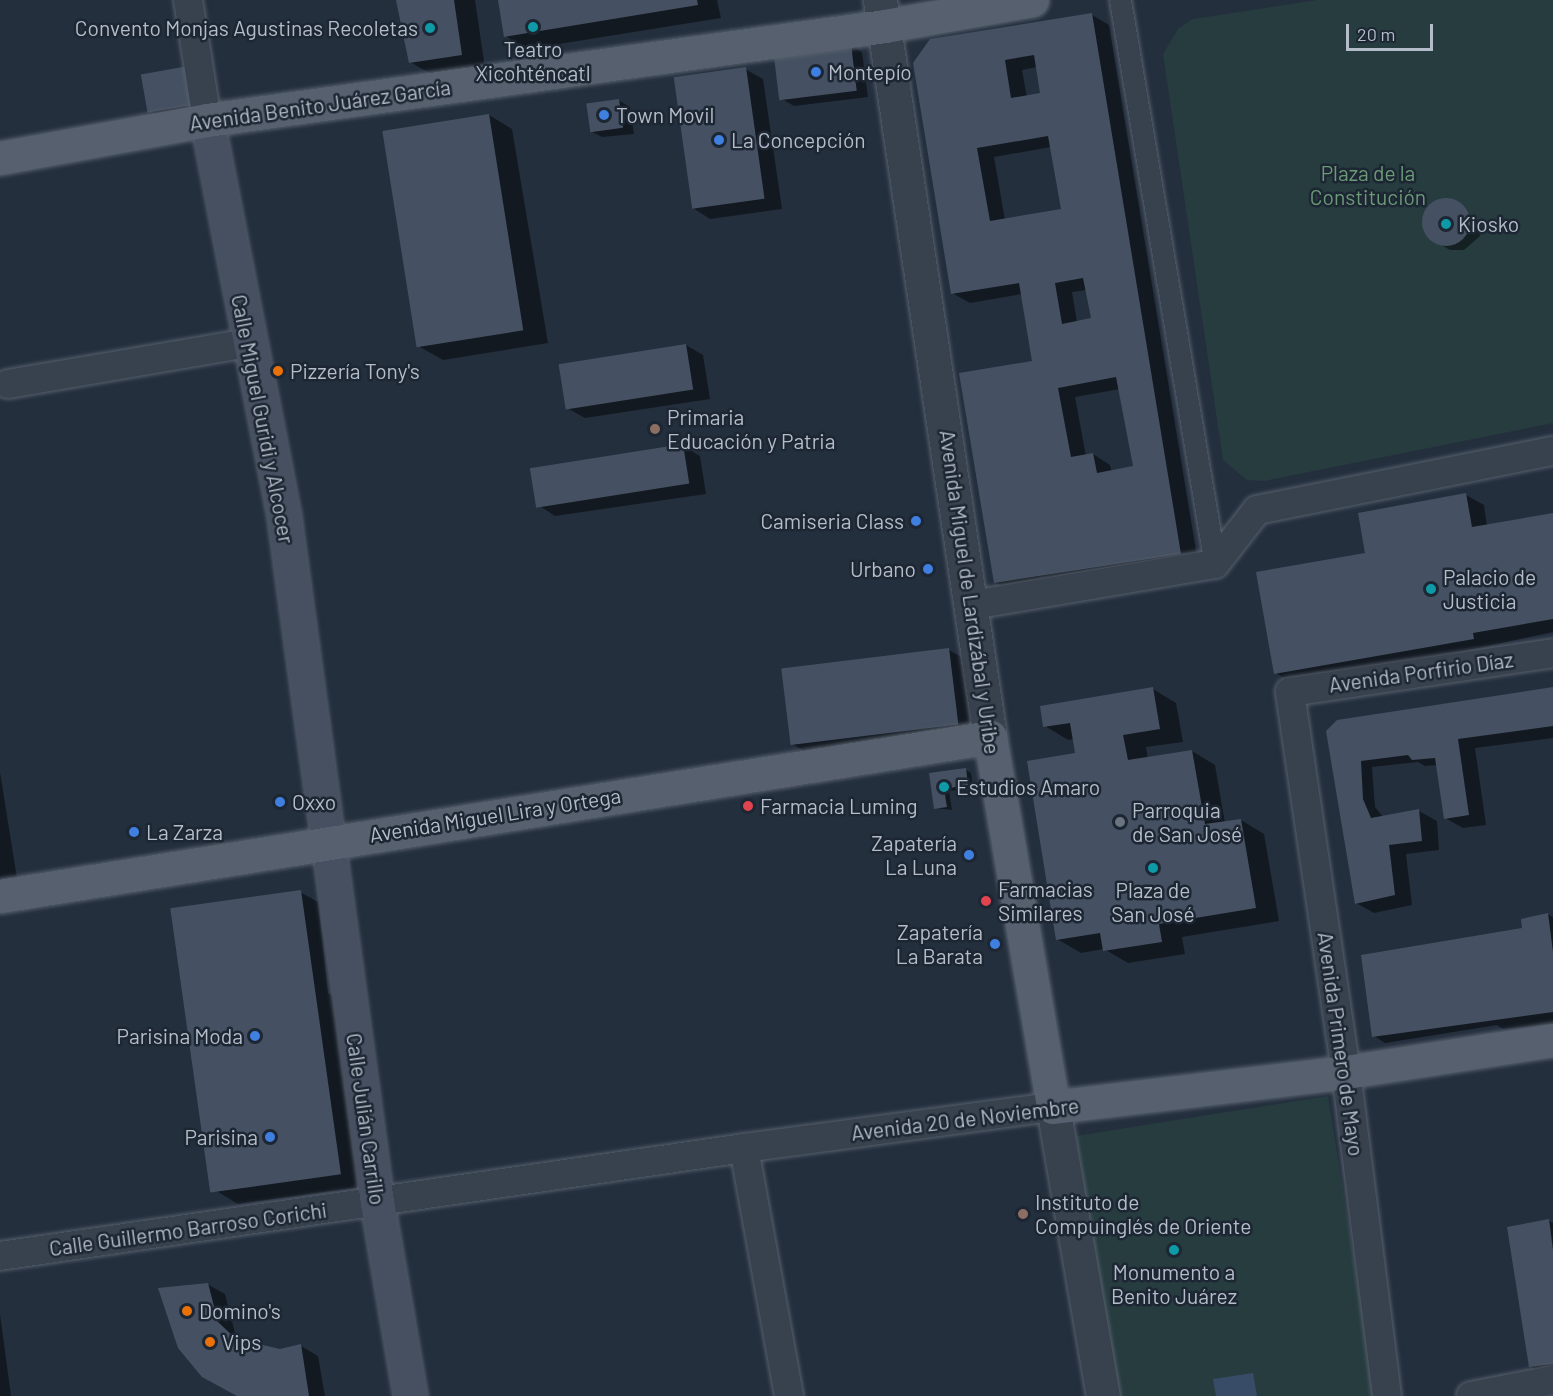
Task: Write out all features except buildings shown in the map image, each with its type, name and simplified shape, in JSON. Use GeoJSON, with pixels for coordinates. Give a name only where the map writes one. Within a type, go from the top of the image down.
{"type":"FeatureCollection","features":[{"type":"Feature","properties":{"kind":"main road","name":"Avenida Benito Juárez García"},"geometry":{"type":"LineString","coordinates":[[0,158],[207,120],[882,13],[1032,0]]}},
{"type":"Feature","properties":{"kind":"main road","name":"Calle Miguel Guridi y Alcocer"},"geometry":{"type":"LineString","coordinates":[[207,120],[248,343],[284,517],[328,840]]}},
{"type":"Feature","properties":{"kind":"main road","name":"Avenida Miguel Lira y Ortega"},"geometry":{"type":"LineString","coordinates":[[0,896],[328,840],[990,737]]}},
{"type":"Feature","properties":{"kind":"main road","name":"Avenida Miguel de Lardizábal y Uribe"},"geometry":{"type":"LineString","coordinates":[[990,737],[1053,1107]]}},
{"type":"Feature","properties":{"kind":"main road","name":"Calle Julián Carrillo"},"geometry":{"type":"LineString","coordinates":[[328,840],[377,1202],[410,1396]]}},
{"type":"Feature","properties":{"kind":"main road","name":"Avenida 20 de Noviembre"},"geometry":{"type":"LineString","coordinates":[[1053,1107],[1346,1072],[1553,1040]]}},
{"type":"Feature","properties":{"kind":"street","name":"Calle Miguel Guridi y Alcocer"},"geometry":{"type":"LineString","coordinates":[[188,0],[207,120]]}},
{"type":"Feature","properties":{"kind":"street"},"geometry":{"type":"LineString","coordinates":[[1120,0],[1215,564]]}},
{"type":"Feature","properties":{"kind":"street","name":"Avenida Miguel de Lardizábal y Uribe"},"geometry":{"type":"LineString","coordinates":[[882,13],[990,737]]}},
{"type":"Feature","properties":{"kind":"street"},"geometry":{"type":"LineString","coordinates":[[8,384],[248,343]]}},
{"type":"Feature","properties":{"kind":"street"},"geometry":{"type":"LineString","coordinates":[[972,605],[1215,564],[1257,510],[1553,451]]}},
{"type":"Feature","properties":{"kind":"street","name":"Avenida Porfirio Díaz"},"geometry":{"type":"LineString","coordinates":[[1290,692],[1553,652]]}},
{"type":"Feature","properties":{"kind":"street","name":"Avenida Primero de Mayo"},"geometry":{"type":"LineString","coordinates":[[1290,692],[1346,1072],[1387,1396]]}},
{"type":"Feature","properties":{"kind":"street","name":"Avenida Miguel de Lardizábal y Uribe"},"geometry":{"type":"LineString","coordinates":[[1053,1107],[1102,1396]]}},
{"type":"Feature","properties":{"kind":"street","name":"Avenida 20 de Noviembre"},"geometry":{"type":"LineString","coordinates":[[377,1202],[744,1148],[1053,1107]]}},
{"type":"Feature","properties":{"kind":"street"},"geometry":{"type":"LineString","coordinates":[[744,1148],[789,1396]]}},
{"type":"Feature","properties":{"kind":"street","name":"Calle Guillermo Barroso Corichi"},"geometry":{"type":"LineString","coordinates":[[0,1256],[377,1202]]}},
{"type":"Feature","properties":{"kind":"street"},"geometry":{"type":"LineString","coordinates":[[1471,1396],[1553,1380]]}},
{"type":"Feature","properties":{"kind":"green space","name":"Plaza de la Constitución"},"geometry":{"type":"Polygon","coordinates":[[[1317,0],[1553,0],[1553,423],[1264,481],[1247,480],[1223,460],[1163,54],[1178,29],[1193,19],[1317,0]]]}},
{"type":"Feature","properties":{"kind":"green space"},"geometry":{"type":"Polygon","coordinates":[[[1328,1096],[1376,1396],[1117,1396],[1076,1136],[1328,1096]]]}},
{"type":"Feature","properties":{"kind":"water"},"geometry":{"type":"Polygon","coordinates":[[[1253,1373],[1257,1396],[1216,1396],[1213,1379],[1253,1373]]]}},
{"type":"Feature","properties":{"kind":"place","name":"Teatro Xicohténcatl"},"geometry":{"type":"Point","coordinates":[533,27]}},
{"type":"Feature","properties":{"kind":"place","name":"Convento Monjas Agustinas Recoletas"},"geometry":{"type":"Point","coordinates":[430,28]}},
{"type":"Feature","properties":{"kind":"place","name":"Montepío"},"geometry":{"type":"Point","coordinates":[816,72]}},
{"type":"Feature","properties":{"kind":"place","name":"Town Movil"},"geometry":{"type":"Point","coordinates":[604,115]}},
{"type":"Feature","properties":{"kind":"place","name":"La Concepción"},"geometry":{"type":"Point","coordinates":[719,140]}},
{"type":"Feature","properties":{"kind":"place","name":"Kiosko"},"geometry":{"type":"Point","coordinates":[1446,224]}},
{"type":"Feature","properties":{"kind":"place","name":"Pizzería Tony's"},"geometry":{"type":"Point","coordinates":[278,371]}},
{"type":"Feature","properties":{"kind":"place","name":"Primaria Educación y Patria"},"geometry":{"type":"Point","coordinates":[655,429]}},
{"type":"Feature","properties":{"kind":"place","name":"Camiseria Class"},"geometry":{"type":"Point","coordinates":[916,521]}},
{"type":"Feature","properties":{"kind":"place","name":"Urbano"},"geometry":{"type":"Point","coordinates":[928,569]}},
{"type":"Feature","properties":{"kind":"place","name":"Palacio de Justicia"},"geometry":{"type":"Point","coordinates":[1431,589]}},
{"type":"Feature","properties":{"kind":"place","name":"Estudios Amaro"},"geometry":{"type":"Point","coordinates":[944,787]}},
{"type":"Feature","properties":{"kind":"place","name":"Oxxo"},"geometry":{"type":"Point","coordinates":[280,802]}},
{"type":"Feature","properties":{"kind":"place","name":"Farmacia Luming"},"geometry":{"type":"Point","coordinates":[748,806]}},
{"type":"Feature","properties":{"kind":"place","name":"Parroquia de San José"},"geometry":{"type":"Point","coordinates":[1120,822]}},
{"type":"Feature","properties":{"kind":"place","name":"La Zarza"},"geometry":{"type":"Point","coordinates":[134,832]}},
{"type":"Feature","properties":{"kind":"place","name":"Zapatería La Luna"},"geometry":{"type":"Point","coordinates":[969,855]}},
{"type":"Feature","properties":{"kind":"place","name":"Plaza de San José"},"geometry":{"type":"Point","coordinates":[1153,868]}},
{"type":"Feature","properties":{"kind":"place","name":"Farmacias Similares"},"geometry":{"type":"Point","coordinates":[986,901]}},
{"type":"Feature","properties":{"kind":"place","name":"Zapatería La Barata"},"geometry":{"type":"Point","coordinates":[995,944]}},
{"type":"Feature","properties":{"kind":"place","name":"Parisina Moda"},"geometry":{"type":"Point","coordinates":[255,1036]}},
{"type":"Feature","properties":{"kind":"place","name":"Parisina"},"geometry":{"type":"Point","coordinates":[270,1137]}},
{"type":"Feature","properties":{"kind":"place","name":"Instituto de Compuinglés de Oriente"},"geometry":{"type":"Point","coordinates":[1023,1214]}},
{"type":"Feature","properties":{"kind":"place","name":"Monumento a Benito Juárez"},"geometry":{"type":"Point","coordinates":[1174,1250]}},
{"type":"Feature","properties":{"kind":"place","name":"Domino's"},"geometry":{"type":"Point","coordinates":[187,1311]}},
{"type":"Feature","properties":{"kind":"place","name":"Vips"},"geometry":{"type":"Point","coordinates":[210,1342]}}]}
